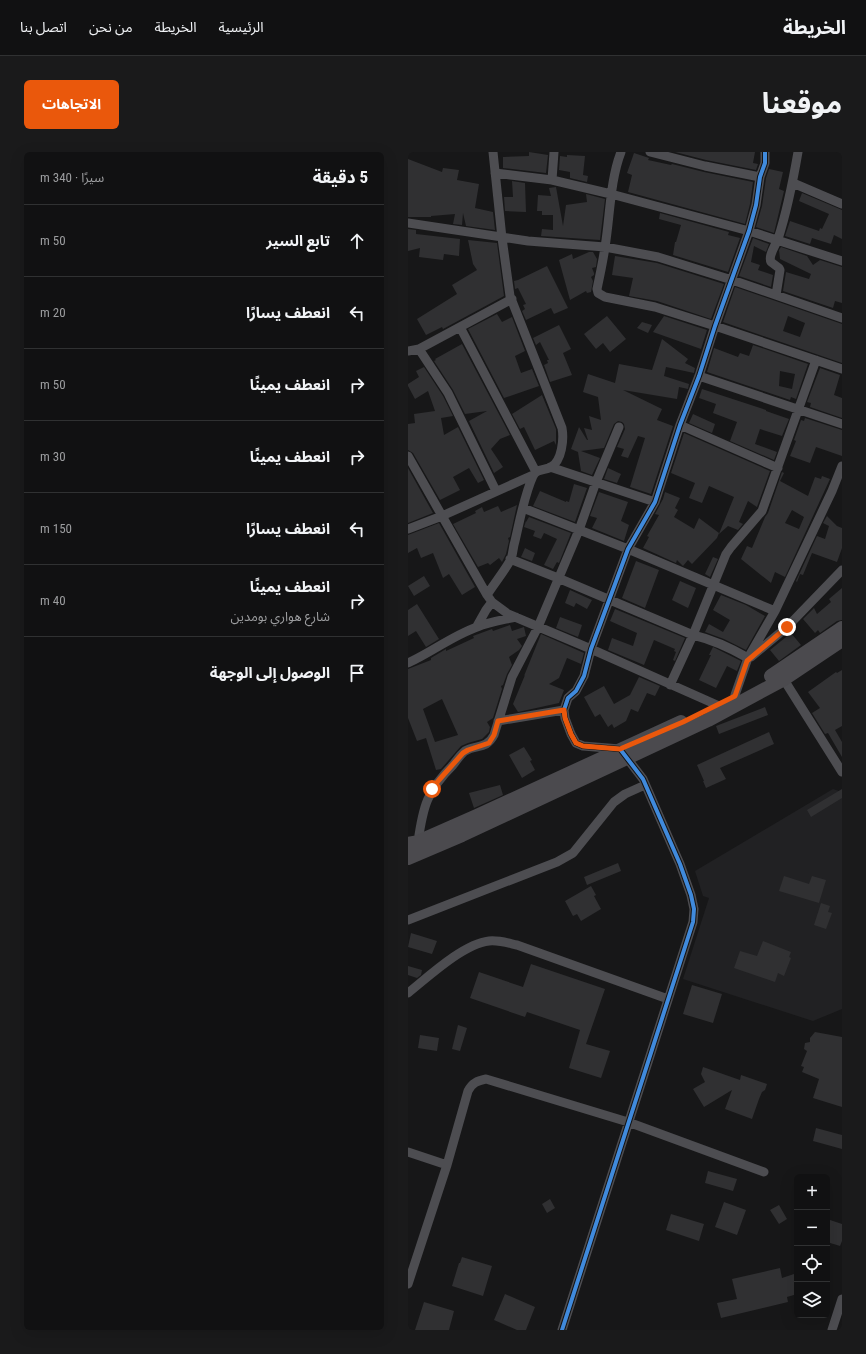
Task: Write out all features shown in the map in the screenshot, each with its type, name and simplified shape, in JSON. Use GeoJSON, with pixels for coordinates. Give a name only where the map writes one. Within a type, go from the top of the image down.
{"type":"FeatureCollection","features":[{"type":"Feature","properties":{"kind":"main road"},"geometry":{"type":"LineString","coordinates":[[408,858],[462,835],[624,754],[735,696],[782,675],[842,628]]}},
{"type":"Feature","properties":{"kind":"main road"},"geometry":{"type":"LineString","coordinates":[[410,844],[708,720],[842,640]]}},
{"type":"Feature","properties":{"kind":"street"},"geometry":{"type":"LineString","coordinates":[[493,152],[509,291],[562,428],[563,442],[561,450],[558,459],[550,468]]}},
{"type":"Feature","properties":{"kind":"street"},"geometry":{"type":"LineString","coordinates":[[552,180],[554,152]]}},
{"type":"Feature","properties":{"kind":"street"},"geometry":{"type":"LineString","coordinates":[[621,152],[612,194],[605,247],[597,289],[598,293],[605,297],[655,308],[715,326],[842,369]]}},
{"type":"Feature","properties":{"kind":"street"},"geometry":{"type":"LineString","coordinates":[[650,152],[705,166],[760,177]]}},
{"type":"Feature","properties":{"kind":"street"},"geometry":{"type":"LineString","coordinates":[[562,1330],[693,922],[694,910],[692,895],[680,864],[643,779],[624,754],[583,746],[576,743],[565,718],[564,710],[568,698],[576,691],[580,684],[591,649],[628,549],[655,502],[680,425],[699,376],[749,231],[756,205],[760,177],[765,163],[766,152]]}},
{"type":"Feature","properties":{"kind":"street"},"geometry":{"type":"LineString","coordinates":[[776,295],[780,270],[770,260],[793,183],[798,152]]}},
{"type":"Feature","properties":{"kind":"street"},"geometry":{"type":"LineString","coordinates":[[495,173],[552,180],[612,194],[749,231],[842,261]]}},
{"type":"Feature","properties":{"kind":"street"},"geometry":{"type":"LineString","coordinates":[[793,183],[842,204]]}},
{"type":"Feature","properties":{"kind":"street"},"geometry":{"type":"LineString","coordinates":[[408,223],[502,238],[605,247],[658,257],[732,280],[842,318]]}},
{"type":"Feature","properties":{"kind":"street"},"geometry":{"type":"LineString","coordinates":[[408,351],[419,349],[512,299]]}},
{"type":"Feature","properties":{"kind":"street"},"geometry":{"type":"LineString","coordinates":[[460,327],[535,473],[523,508],[510,559],[489,598],[486,610],[477,626]]}},
{"type":"Feature","properties":{"kind":"street"},"geometry":{"type":"LineString","coordinates":[[419,349],[448,393],[496,491]]}},
{"type":"Feature","properties":{"kind":"street"},"geometry":{"type":"LineString","coordinates":[[670,685],[693,635],[726,554],[762,511],[816,360]]}},
{"type":"Feature","properties":{"kind":"street"},"geometry":{"type":"LineString","coordinates":[[699,376],[842,424]]}},
{"type":"Feature","properties":{"kind":"street"},"geometry":{"type":"LineString","coordinates":[[680,425],[778,468]]}},
{"type":"Feature","properties":{"kind":"street"},"geometry":{"type":"LineString","coordinates":[[410,844],[421,822],[427,799],[432,789],[463,753],[489,743],[494,735],[512,677],[538,627],[579,530],[596,482],[619,427]]}},
{"type":"Feature","properties":{"kind":"street"},"geometry":{"type":"LineString","coordinates":[[408,456],[489,598],[508,614],[717,705]]}},
{"type":"Feature","properties":{"kind":"street"},"geometry":{"type":"LineString","coordinates":[[735,696],[747,660],[775,611],[832,492],[842,466]]}},
{"type":"Feature","properties":{"kind":"street"},"geometry":{"type":"LineString","coordinates":[[408,529],[442,516],[539,470],[550,468],[655,502]]}},
{"type":"Feature","properties":{"kind":"street"},"geometry":{"type":"LineString","coordinates":[[523,508],[628,549],[775,611]]}},
{"type":"Feature","properties":{"kind":"street"},"geometry":{"type":"LineString","coordinates":[[510,559],[693,635],[714,640],[731,648],[747,660]]}},
{"type":"Feature","properties":{"kind":"street"},"geometry":{"type":"LineString","coordinates":[[747,660],[787,627],[842,570]]}},
{"type":"Feature","properties":{"kind":"street"},"geometry":{"type":"LineString","coordinates":[[408,663],[423,656],[450,639],[477,626],[516,618]]}},
{"type":"Feature","properties":{"kind":"street"},"geometry":{"type":"LineString","coordinates":[[782,675],[842,772]]}},
{"type":"Feature","properties":{"kind":"street"},"geometry":{"type":"LineString","coordinates":[[498,721],[564,710]]}},
{"type":"Feature","properties":{"kind":"street"},"geometry":{"type":"LineString","coordinates":[[408,920],[567,857],[573,853],[614,802],[625,794],[645,785]]}},
{"type":"Feature","properties":{"kind":"street"},"geometry":{"type":"LineString","coordinates":[[408,993],[438,968],[475,945],[488,941],[502,941],[668,999]]}},
{"type":"Feature","properties":{"kind":"street"},"geometry":{"type":"LineString","coordinates":[[408,1284],[447,1165],[468,1091],[472,1085],[486,1079],[628,1122],[764,1172]]}},
{"type":"Feature","properties":{"kind":"street"},"geometry":{"type":"LineString","coordinates":[[408,1152],[447,1165]]}},
{"type":"Feature","properties":{"kind":"street"},"geometry":{"type":"LineString","coordinates":[[832,1330],[842,1299]]}},
{"type":"Feature","properties":{"kind":"shaded area"},"geometry":{"type":"Polygon","coordinates":[[[833,789],[842,792],[842,1009],[813,1021],[683,979],[709,898],[703,896],[695,871],[833,789]]]}},
{"type":"Feature","properties":{"kind":"building"},"geometry":{"type":"Polygon","coordinates":[[[529,152],[548,155],[546,173],[503,168],[503,157],[529,156],[529,152]]]}},
{"type":"Feature","properties":{"kind":"building"},"geometry":{"type":"Polygon","coordinates":[[[675,152],[755,152],[753,163],[758,164],[756,170],[675,152]]]}},
{"type":"Feature","properties":{"kind":"building"},"geometry":{"type":"Polygon","coordinates":[[[634,153],[649,158],[648,160],[753,182],[745,224],[628,192],[632,175],[627,173],[634,153]]]}},
{"type":"Feature","properties":{"kind":"building"},"geometry":{"type":"Polygon","coordinates":[[[567,155],[585,156],[583,175],[588,176],[587,182],[570,178],[570,172],[559,170],[560,156],[567,157],[567,155]]]}},
{"type":"Feature","properties":{"kind":"building"},"geometry":{"type":"Polygon","coordinates":[[[408,159],[442,172],[443,168],[459,170],[457,180],[479,184],[475,208],[493,212],[495,230],[466,226],[463,213],[462,225],[453,224],[455,214],[431,217],[408,217],[408,159]]]}},
{"type":"Feature","properties":{"kind":"building"},"geometry":{"type":"Polygon","coordinates":[[[769,169],[783,172],[779,189],[784,191],[774,233],[756,227],[762,206],[766,178],[769,169]]]}},
{"type":"Feature","properties":{"kind":"building"},"geometry":{"type":"Polygon","coordinates":[[[512,181],[525,183],[526,212],[505,211],[504,197],[513,197],[512,181]]]}},
{"type":"Feature","properties":{"kind":"building"},"geometry":{"type":"Polygon","coordinates":[[[556,187],[563,226],[566,205],[587,202],[586,194],[605,199],[600,240],[541,236],[542,229],[553,230],[553,215],[542,215],[542,211],[537,211],[538,195],[551,196],[549,188],[556,187]]]}},
{"type":"Feature","properties":{"kind":"building"},"geometry":{"type":"Polygon","coordinates":[[[802,193],[842,210],[842,239],[834,235],[831,244],[812,238],[810,244],[785,236],[790,221],[819,231],[820,228],[822,229],[829,214],[799,201],[802,193]]]}},
{"type":"Feature","properties":{"kind":"building"},"geometry":{"type":"Polygon","coordinates":[[[660,213],[729,232],[728,235],[740,238],[728,272],[673,255],[675,242],[681,225],[659,219],[660,213]]]}},
{"type":"Feature","properties":{"kind":"building"},"geometry":{"type":"Polygon","coordinates":[[[408,229],[416,230],[416,234],[460,239],[459,256],[444,254],[443,260],[419,257],[420,248],[408,251],[408,229]]]}},
{"type":"Feature","properties":{"kind":"building"},"geometry":{"type":"Polygon","coordinates":[[[753,238],[769,244],[766,252],[754,246],[751,262],[760,265],[758,270],[773,275],[771,287],[739,276],[753,238]]]}},
{"type":"Feature","properties":{"kind":"building"},"geometry":{"type":"Polygon","coordinates":[[[468,240],[497,243],[504,296],[443,329],[442,327],[426,335],[417,319],[457,294],[452,285],[477,270],[473,264],[468,240]]]}},
{"type":"Feature","properties":{"kind":"building"},"geometry":{"type":"Polygon","coordinates":[[[781,247],[807,256],[813,265],[820,260],[842,267],[842,303],[835,301],[833,308],[783,291],[786,272],[809,279],[811,274],[780,259],[779,250],[781,247]]]}},
{"type":"Feature","properties":{"kind":"building"},"geometry":{"type":"Polygon","coordinates":[[[589,252],[593,252],[597,259],[596,267],[592,268],[594,275],[591,277],[593,281],[591,292],[587,293],[586,291],[570,300],[559,260],[572,254],[573,259],[589,252]]]}},
{"type":"Feature","properties":{"kind":"building"},"geometry":{"type":"Polygon","coordinates":[[[615,256],[657,263],[724,284],[711,319],[657,301],[629,296],[633,278],[612,275],[615,256]]]}},
{"type":"Feature","properties":{"kind":"building"},"geometry":{"type":"Polygon","coordinates":[[[547,266],[568,308],[554,314],[551,308],[526,320],[522,311],[525,309],[523,305],[526,304],[518,288],[515,289],[514,281],[547,266]]]}},
{"type":"Feature","properties":{"kind":"building"},"geometry":{"type":"Polygon","coordinates":[[[735,287],[842,324],[842,363],[723,322],[735,287]],[[788,316],[783,331],[800,337],[805,323],[788,316]]]}},
{"type":"Feature","properties":{"kind":"building"},"geometry":{"type":"Polygon","coordinates":[[[497,314],[502,322],[512,317],[525,351],[515,356],[521,373],[532,369],[539,386],[504,398],[468,329],[497,314]]]}},
{"type":"Feature","properties":{"kind":"building"},"geometry":{"type":"Polygon","coordinates":[[[607,316],[626,339],[610,352],[603,343],[596,349],[584,334],[607,316]]]}},
{"type":"Feature","properties":{"kind":"building"},"geometry":{"type":"Polygon","coordinates":[[[664,316],[707,330],[701,349],[653,332],[664,316]]]}},
{"type":"Feature","properties":{"kind":"building"},"geometry":{"type":"Polygon","coordinates":[[[642,322],[652,325],[648,333],[637,328],[642,322]]]}},
{"type":"Feature","properties":{"kind":"building"},"geometry":{"type":"Polygon","coordinates":[[[559,325],[571,349],[563,353],[572,375],[550,382],[544,365],[548,363],[547,360],[549,360],[540,342],[536,345],[533,338],[559,325]]]}},
{"type":"Feature","properties":{"kind":"building"},"geometry":{"type":"Polygon","coordinates":[[[662,339],[688,359],[685,363],[695,368],[694,373],[666,367],[664,376],[689,384],[688,389],[679,387],[677,399],[623,390],[662,409],[657,420],[673,426],[651,494],[630,487],[645,438],[638,436],[628,458],[621,456],[624,449],[617,447],[625,429],[622,422],[618,421],[614,424],[604,448],[581,451],[600,458],[592,475],[581,471],[578,452],[571,449],[579,427],[588,440],[584,428],[592,430],[589,416],[601,420],[598,397],[583,392],[588,374],[615,383],[619,364],[652,370],[662,339]]]}},
{"type":"Feature","properties":{"kind":"building"},"geometry":{"type":"Polygon","coordinates":[[[462,344],[510,435],[500,439],[491,449],[503,467],[494,473],[469,421],[487,411],[465,414],[453,390],[434,361],[462,344]]]}},
{"type":"Feature","properties":{"kind":"building"},"geometry":{"type":"Polygon","coordinates":[[[753,345],[808,364],[796,399],[791,397],[790,400],[707,372],[714,348],[738,357],[740,353],[749,356],[753,345]],[[780,371],[779,386],[792,389],[795,374],[780,371]]]}},
{"type":"Feature","properties":{"kind":"building"},"geometry":{"type":"Polygon","coordinates":[[[424,367],[443,396],[453,416],[441,418],[444,435],[458,427],[484,480],[478,483],[469,468],[453,477],[460,490],[440,500],[413,453],[408,450],[408,424],[415,423],[414,414],[435,411],[428,391],[415,399],[408,386],[408,384],[419,377],[416,371],[424,367]]]}},
{"type":"Feature","properties":{"kind":"building"},"geometry":{"type":"Polygon","coordinates":[[[820,368],[840,375],[834,395],[842,398],[842,418],[810,407],[811,403],[807,402],[820,368]]]}},
{"type":"Feature","properties":{"kind":"building"},"geometry":{"type":"Polygon","coordinates":[[[702,389],[789,419],[782,436],[760,429],[755,444],[777,452],[774,460],[730,441],[737,422],[713,413],[716,404],[699,398],[702,389]]]}},
{"type":"Feature","properties":{"kind":"building"},"geometry":{"type":"Polygon","coordinates":[[[542,395],[556,429],[556,445],[554,441],[535,450],[524,427],[520,429],[512,414],[542,395]]]}},
{"type":"Feature","properties":{"kind":"building"},"geometry":{"type":"Polygon","coordinates":[[[693,414],[715,424],[712,433],[689,423],[693,414]]]}},
{"type":"Feature","properties":{"kind":"building"},"geometry":{"type":"Polygon","coordinates":[[[805,418],[842,430],[842,456],[816,447],[810,463],[790,456],[796,441],[794,440],[801,420],[804,421],[805,418]]]}},
{"type":"Feature","properties":{"kind":"building"},"geometry":{"type":"Polygon","coordinates":[[[684,433],[770,471],[757,507],[748,501],[739,522],[743,524],[738,530],[728,526],[719,534],[734,497],[709,486],[702,503],[689,498],[695,483],[671,473],[684,433]]]}},
{"type":"Feature","properties":{"kind":"building"},"geometry":{"type":"Polygon","coordinates":[[[408,468],[433,513],[408,523],[408,468]]]}},
{"type":"Feature","properties":{"kind":"building"},"geometry":{"type":"Polygon","coordinates":[[[608,468],[621,474],[617,483],[604,479],[608,468]]]}},
{"type":"Feature","properties":{"kind":"building"},"geometry":{"type":"Polygon","coordinates":[[[782,472],[784,473],[780,481],[808,496],[815,477],[821,479],[822,476],[830,479],[785,577],[775,572],[771,583],[741,559],[747,546],[752,548],[768,513],[782,472]],[[792,510],[785,523],[799,529],[804,517],[792,510]]]}},
{"type":"Feature","properties":{"kind":"building"},"geometry":{"type":"Polygon","coordinates":[[[574,484],[587,488],[575,522],[533,506],[540,491],[569,502],[574,484]]]}},
{"type":"Feature","properties":{"kind":"building"},"geometry":{"type":"Polygon","coordinates":[[[599,492],[628,502],[621,521],[629,525],[624,541],[592,528],[597,518],[590,516],[599,492]]]}},
{"type":"Feature","properties":{"kind":"building"},"geometry":{"type":"Polygon","coordinates":[[[665,492],[680,498],[675,508],[678,510],[674,517],[694,529],[699,518],[719,533],[717,538],[692,564],[688,560],[683,566],[677,560],[676,563],[643,548],[649,537],[647,536],[659,515],[655,514],[665,492]]]}},
{"type":"Feature","properties":{"kind":"building"},"geometry":{"type":"Polygon","coordinates":[[[517,505],[510,537],[508,538],[509,541],[506,554],[502,562],[499,558],[490,565],[488,563],[478,567],[453,524],[476,513],[475,511],[482,507],[484,512],[498,506],[501,512],[517,505]]]}},
{"type":"Feature","properties":{"kind":"building"},"geometry":{"type":"Polygon","coordinates":[[[827,516],[837,526],[842,528],[842,548],[837,562],[812,553],[803,575],[800,574],[797,582],[796,581],[817,536],[825,539],[829,526],[823,523],[827,516]]]}},
{"type":"Feature","properties":{"kind":"building"},"geometry":{"type":"Polygon","coordinates":[[[529,517],[571,533],[559,563],[557,562],[553,569],[544,565],[557,539],[544,533],[541,539],[533,536],[535,531],[524,527],[529,517]]]}},
{"type":"Feature","properties":{"kind":"building"},"geometry":{"type":"Polygon","coordinates":[[[439,523],[475,587],[462,595],[449,574],[443,578],[433,553],[421,558],[417,548],[408,553],[408,535],[439,523]]]}},
{"type":"Feature","properties":{"kind":"building"},"geometry":{"type":"Polygon","coordinates":[[[525,548],[535,553],[532,561],[521,557],[525,548]]]}},
{"type":"Feature","properties":{"kind":"building"},"geometry":{"type":"Polygon","coordinates":[[[713,557],[718,559],[710,577],[705,574],[713,557]]]}},
{"type":"Feature","properties":{"kind":"building"},"geometry":{"type":"Polygon","coordinates":[[[636,561],[659,570],[645,608],[622,598],[636,561]]]}},
{"type":"Feature","properties":{"kind":"building"},"geometry":{"type":"Polygon","coordinates":[[[424,576],[430,586],[414,596],[408,586],[424,576]]]}},
{"type":"Feature","properties":{"kind":"building"},"geometry":{"type":"Polygon","coordinates":[[[680,581],[696,588],[688,608],[672,600],[680,581]]]}},
{"type":"Feature","properties":{"kind":"building"},"geometry":{"type":"Polygon","coordinates":[[[842,588],[842,620],[837,621],[820,633],[818,630],[815,633],[803,619],[814,608],[817,614],[831,602],[829,599],[842,588]]]}},
{"type":"Feature","properties":{"kind":"building"},"geometry":{"type":"Polygon","coordinates":[[[570,590],[592,600],[587,609],[576,603],[574,607],[565,603],[570,590]]]}},
{"type":"Feature","properties":{"kind":"building"},"geometry":{"type":"Polygon","coordinates":[[[721,595],[746,605],[765,616],[746,650],[724,639],[705,632],[709,624],[723,632],[730,620],[713,610],[721,595]]]}},
{"type":"Feature","properties":{"kind":"building"},"geometry":{"type":"Polygon","coordinates":[[[417,604],[439,639],[426,647],[416,631],[408,636],[408,610],[417,604]]]}},
{"type":"Feature","properties":{"kind":"building"},"geometry":{"type":"Polygon","coordinates":[[[615,609],[685,638],[675,661],[673,660],[676,652],[674,651],[675,649],[654,640],[644,665],[608,650],[612,638],[633,646],[637,633],[610,621],[615,609]]]}},
{"type":"Feature","properties":{"kind":"building"},"geometry":{"type":"Polygon","coordinates":[[[560,617],[582,625],[578,637],[556,628],[560,617]]]}},
{"type":"Feature","properties":{"kind":"building"},"geometry":{"type":"Polygon","coordinates":[[[510,625],[512,631],[524,627],[526,636],[517,639],[522,646],[509,657],[512,665],[503,685],[501,686],[502,689],[493,718],[487,722],[490,727],[489,732],[482,739],[461,746],[441,769],[436,770],[426,738],[417,741],[408,718],[408,669],[431,660],[431,658],[446,649],[446,651],[474,638],[473,636],[492,629],[493,631],[510,625]],[[442,699],[423,709],[435,742],[458,735],[442,699]]]}},
{"type":"Feature","properties":{"kind":"building"},"geometry":{"type":"Polygon","coordinates":[[[791,633],[801,645],[779,661],[770,650],[791,633]]]}},
{"type":"Feature","properties":{"kind":"building"},"geometry":{"type":"Polygon","coordinates":[[[541,634],[584,653],[581,664],[567,658],[559,678],[549,684],[564,690],[559,703],[518,712],[513,704],[541,634]]]}},
{"type":"Feature","properties":{"kind":"building"},"geometry":{"type":"Polygon","coordinates":[[[713,647],[741,661],[737,671],[727,666],[716,688],[699,680],[711,655],[709,655],[713,647]]]}},
{"type":"Feature","properties":{"kind":"building"},"geometry":{"type":"Polygon","coordinates":[[[842,670],[842,726],[835,730],[842,742],[842,757],[828,733],[825,734],[812,713],[820,708],[808,692],[836,672],[837,673],[842,670]]]}},
{"type":"Feature","properties":{"kind":"building"},"geometry":{"type":"Polygon","coordinates":[[[639,677],[660,686],[655,696],[647,693],[638,712],[631,709],[626,721],[614,728],[612,724],[608,727],[600,714],[595,717],[584,697],[604,686],[614,704],[630,695],[639,677]]]}},
{"type":"Feature","properties":{"kind":"building"},"geometry":{"type":"Polygon","coordinates":[[[765,707],[768,715],[719,734],[716,726],[765,707]]]}},
{"type":"Feature","properties":{"kind":"building"},"geometry":{"type":"Polygon","coordinates":[[[769,732],[774,744],[720,768],[726,779],[706,788],[697,765],[769,732]]]}},
{"type":"Feature","properties":{"kind":"building"},"geometry":{"type":"Polygon","coordinates":[[[524,747],[532,760],[530,761],[535,770],[522,778],[509,755],[524,747]]]}},
{"type":"Feature","properties":{"kind":"building"},"geometry":{"type":"Polygon","coordinates":[[[500,785],[503,795],[474,808],[469,793],[500,785]]]}},
{"type":"Feature","properties":{"kind":"building"},"geometry":{"type":"Polygon","coordinates":[[[842,789],[842,798],[811,817],[807,810],[842,789]]]}},
{"type":"Feature","properties":{"kind":"building"},"geometry":{"type":"Polygon","coordinates":[[[618,863],[621,871],[587,885],[584,877],[618,863]]]}},
{"type":"Feature","properties":{"kind":"building"},"geometry":{"type":"Polygon","coordinates":[[[784,876],[809,884],[812,876],[826,880],[819,903],[779,891],[784,876]]]}},
{"type":"Feature","properties":{"kind":"building"},"geometry":{"type":"Polygon","coordinates":[[[591,886],[596,895],[594,896],[601,909],[581,921],[577,914],[573,916],[565,901],[591,886]]]}},
{"type":"Feature","properties":{"kind":"building"},"geometry":{"type":"Polygon","coordinates":[[[821,903],[830,906],[828,912],[832,913],[826,929],[814,925],[821,903]]]}},
{"type":"Feature","properties":{"kind":"building"},"geometry":{"type":"Polygon","coordinates":[[[411,933],[437,941],[432,954],[408,947],[411,933]]]}},
{"type":"Feature","properties":{"kind":"building"},"geometry":{"type":"Polygon","coordinates":[[[763,941],[791,952],[789,957],[791,958],[784,976],[778,973],[775,982],[734,968],[740,951],[757,956],[763,941]]]}},
{"type":"Feature","properties":{"kind":"building"},"geometry":{"type":"Polygon","coordinates":[[[531,964],[605,989],[586,1044],[610,1051],[601,1078],[569,1068],[580,1030],[527,1012],[525,1017],[470,998],[479,972],[523,987],[531,964]]]}},
{"type":"Feature","properties":{"kind":"building"},"geometry":{"type":"Polygon","coordinates":[[[408,966],[422,970],[421,975],[417,978],[408,975],[408,966]]]}},
{"type":"Feature","properties":{"kind":"building"},"geometry":{"type":"Polygon","coordinates":[[[692,985],[722,994],[713,1023],[683,1014],[692,985]]]}},
{"type":"Feature","properties":{"kind":"building"},"geometry":{"type":"Polygon","coordinates":[[[458,1025],[467,1028],[460,1051],[452,1049],[458,1025]]]}},
{"type":"Feature","properties":{"kind":"building"},"geometry":{"type":"Polygon","coordinates":[[[815,1032],[842,1037],[842,1107],[813,1098],[819,1079],[802,1072],[804,1067],[801,1066],[807,1051],[804,1049],[805,1043],[810,1042],[810,1038],[815,1032]]]}},
{"type":"Feature","properties":{"kind":"building"},"geometry":{"type":"Polygon","coordinates":[[[420,1035],[439,1038],[437,1051],[418,1048],[420,1035]]]}},
{"type":"Feature","properties":{"kind":"building"},"geometry":{"type":"Polygon","coordinates":[[[703,1067],[740,1080],[741,1075],[767,1084],[759,1099],[752,1119],[725,1109],[732,1090],[704,1107],[693,1089],[705,1082],[701,1074],[703,1067]]]}},
{"type":"Feature","properties":{"kind":"building"},"geometry":{"type":"Polygon","coordinates":[[[816,1128],[842,1135],[842,1149],[813,1141],[816,1128]]]}},
{"type":"Feature","properties":{"kind":"building"},"geometry":{"type":"Polygon","coordinates":[[[708,1171],[737,1179],[733,1191],[705,1183],[708,1171]]]}},
{"type":"Feature","properties":{"kind":"building"},"geometry":{"type":"Polygon","coordinates":[[[550,1199],[555,1208],[547,1213],[542,1204],[550,1199]]]}},
{"type":"Feature","properties":{"kind":"building"},"geometry":{"type":"Polygon","coordinates":[[[724,1202],[746,1210],[737,1235],[715,1227],[724,1202]]]}},
{"type":"Feature","properties":{"kind":"building"},"geometry":{"type":"Polygon","coordinates":[[[779,1205],[787,1219],[779,1224],[770,1210],[779,1205]]]}},
{"type":"Feature","properties":{"kind":"building"},"geometry":{"type":"Polygon","coordinates":[[[671,1214],[704,1224],[699,1241],[666,1230],[671,1214]]]}},
{"type":"Feature","properties":{"kind":"building"},"geometry":{"type":"Polygon","coordinates":[[[830,1220],[842,1224],[842,1241],[840,1246],[830,1243],[830,1220]]]}},
{"type":"Feature","properties":{"kind":"building"},"geometry":{"type":"Polygon","coordinates":[[[462,1257],[492,1266],[483,1296],[452,1286],[462,1257]]]}},
{"type":"Feature","properties":{"kind":"building"},"geometry":{"type":"Polygon","coordinates":[[[780,1268],[782,1278],[794,1274],[794,1295],[787,1297],[788,1302],[721,1318],[717,1303],[737,1299],[732,1279],[780,1268]]]}},
{"type":"Feature","properties":{"kind":"building"},"geometry":{"type":"Polygon","coordinates":[[[505,1294],[535,1307],[526,1330],[517,1330],[494,1320],[505,1294]]]}},
{"type":"Feature","properties":{"kind":"building"},"geometry":{"type":"Polygon","coordinates":[[[424,1302],[454,1311],[449,1330],[415,1330],[424,1302]]]}},
{"type":"Feature","properties":{"kind":"cycle path"},"geometry":{"type":"LineString","coordinates":[[562,1330],[693,922],[694,909],[691,895],[680,864],[643,779],[620,749],[583,746],[576,743],[565,718],[564,710],[568,698],[576,691],[584,676],[591,649],[628,549],[655,502],[680,425],[699,376],[749,231],[756,205],[760,177],[765,163],[765,152]]}},
{"type":"Feature","properties":{"kind":"route"},"geometry":{"type":"LineString","coordinates":[[432,789],[463,753],[485,745],[491,741],[498,721],[564,710],[565,718],[576,743],[583,746],[620,749],[683,722],[735,696],[747,661],[787,627]]}}]}
